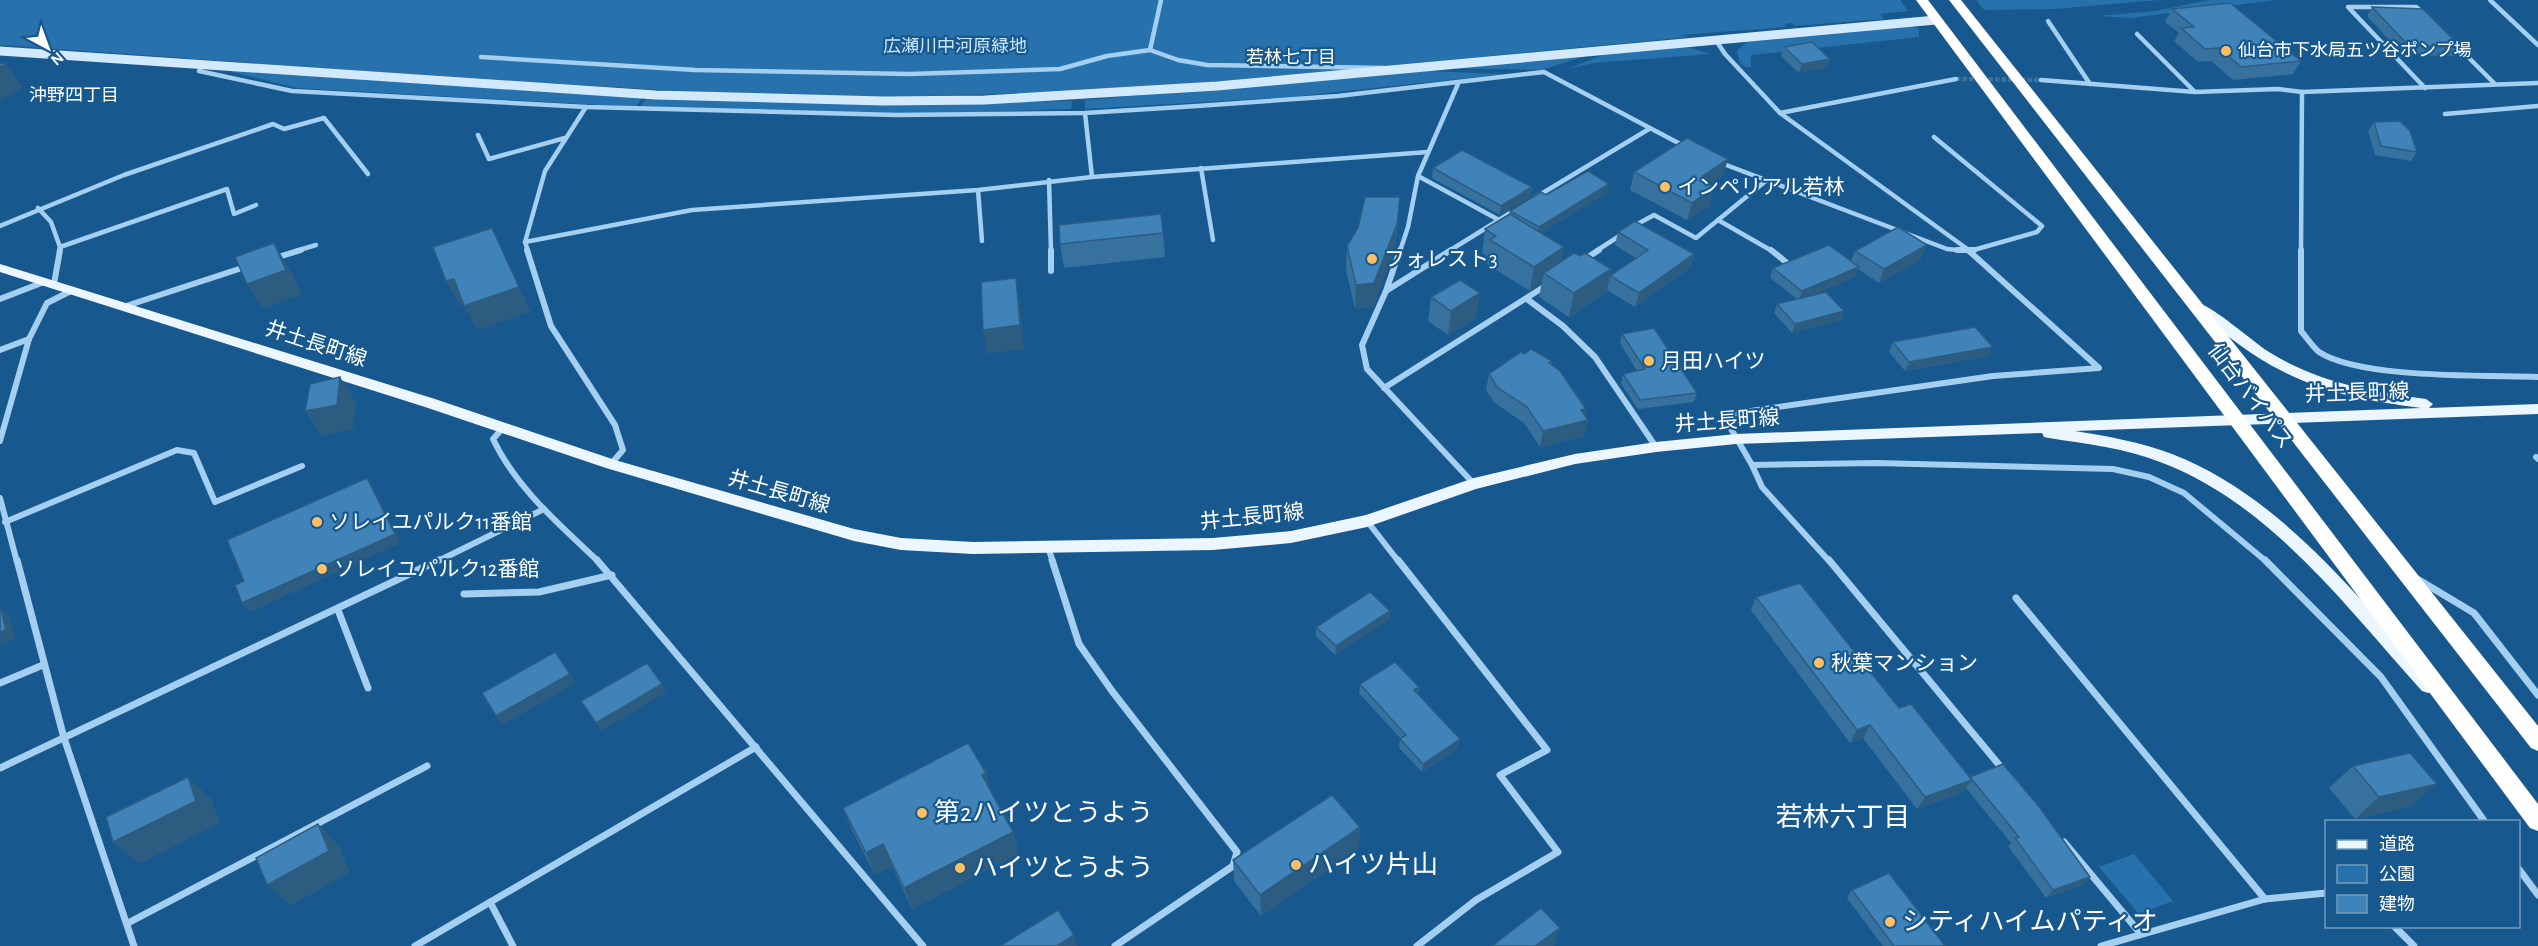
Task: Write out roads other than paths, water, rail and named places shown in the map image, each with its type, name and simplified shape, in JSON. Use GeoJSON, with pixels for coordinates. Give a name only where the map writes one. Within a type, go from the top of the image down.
{"type":"FeatureCollection","features":[{"type":"Feature","properties":{"kind":"highway","name":"仙台バイパス"},"geometry":{"type":"LineString","coordinates":[[1959,5],[2197,306],[2280,417],[2408,573],[2538,742]]}},
{"type":"Feature","properties":{"kind":"highway","name":"仙台バイパス"},"geometry":{"type":"LineString","coordinates":[[1930,10],[2538,821]]}},
{"type":"Feature","properties":{"kind":"main road","name":"井土長町線"},"geometry":{"type":"LineString","coordinates":[[0,268],[430,403],[611,464],[854,535],[901,544],[973,548],[1213,544],[1291,537],[1367,521],[1474,484],[1575,459],[1656,447],[1736,439],[2538,409]]}},
{"type":"Feature","properties":{"kind":"main road"},"geometry":{"type":"LineString","coordinates":[[2197,306],[2265,355],[2302,375],[2352,391],[2400,401],[2474,410]]}},
{"type":"Feature","properties":{"kind":"main road"},"geometry":{"type":"LineString","coordinates":[[2014,427],[2114,442],[2169,459],[2236,493],[2277,526],[2483,746]]}},
{"type":"Feature","properties":{"kind":"street"},"geometry":{"type":"LineString","coordinates":[[1150,50],[1161,0]]}},
{"type":"Feature","properties":{"kind":"street"},"geometry":{"type":"LineString","coordinates":[[2490,0],[2538,45]]}},
{"type":"Feature","properties":{"kind":"street"},"geometry":{"type":"LineString","coordinates":[[2424,14],[2416,7],[2348,8],[2425,88]]}},
{"type":"Feature","properties":{"kind":"street"},"geometry":{"type":"LineString","coordinates":[[0,51],[656,95],[882,101],[1080,96],[1395,69],[1715,39],[1930,10]]}},
{"type":"Feature","properties":{"kind":"street"},"geometry":{"type":"LineString","coordinates":[[2048,21],[2090,84]]}},
{"type":"Feature","properties":{"kind":"street"},"geometry":{"type":"LineString","coordinates":[[2137,34],[2195,92]]}},
{"type":"Feature","properties":{"kind":"street"},"geometry":{"type":"LineString","coordinates":[[2448,38],[2495,84]]}},
{"type":"Feature","properties":{"kind":"street"},"geometry":{"type":"LineString","coordinates":[[1715,39],[1725,54],[1780,113],[1970,251],[2099,368],[1993,376],[1723,414],[1762,486],[1843,576],[2013,781]]}},
{"type":"Feature","properties":{"kind":"street"},"geometry":{"type":"LineString","coordinates":[[481,57],[712,72],[982,73],[1056,70],[1075,67],[1122,52],[1150,50],[1185,62],[1231,68],[1356,64],[1395,69]]}},
{"type":"Feature","properties":{"kind":"street"},"geometry":{"type":"LineString","coordinates":[[204,64],[198,71],[292,91],[586,107],[897,115],[1085,113],[1274,101],[1458,84],[1544,72],[1692,150]]}},
{"type":"Feature","properties":{"kind":"street"},"geometry":{"type":"LineString","coordinates":[[1780,113],[1956,79]]}},
{"type":"Feature","properties":{"kind":"street"},"geometry":{"type":"LineString","coordinates":[[2041,80],[2195,92],[2278,89],[2302,92],[2538,83]]}},
{"type":"Feature","properties":{"kind":"street"},"geometry":{"type":"LineString","coordinates":[[1458,84],[1418,176],[1408,227],[1386,291],[1362,345],[1367,369],[1474,484]]}},
{"type":"Feature","properties":{"kind":"street"},"geometry":{"type":"LineString","coordinates":[[2302,92],[2301,331],[2309,341],[2321,353],[2375,369],[2538,377]]}},
{"type":"Feature","properties":{"kind":"street"},"geometry":{"type":"LineString","coordinates":[[2445,114],[2538,106]]}},
{"type":"Feature","properties":{"kind":"street"},"geometry":{"type":"LineString","coordinates":[[586,107],[545,171],[525,243],[552,326],[615,425],[623,450],[611,464]]}},
{"type":"Feature","properties":{"kind":"street"},"geometry":{"type":"LineString","coordinates":[[1085,113],[1092,177]]}},
{"type":"Feature","properties":{"kind":"street"},"geometry":{"type":"LineString","coordinates":[[0,226],[38,208],[124,175],[273,124],[284,129],[324,118],[368,174]]}},
{"type":"Feature","properties":{"kind":"street"},"geometry":{"type":"LineString","coordinates":[[1527,203],[1649,129]]}},
{"type":"Feature","properties":{"kind":"street"},"geometry":{"type":"LineString","coordinates":[[478,135],[489,159],[566,138]]}},
{"type":"Feature","properties":{"kind":"street"},"geometry":{"type":"LineString","coordinates":[[1713,160],[1947,249],[1970,251],[2037,232],[2042,226],[1934,137]]}},
{"type":"Feature","properties":{"kind":"street"},"geometry":{"type":"LineString","coordinates":[[525,243],[692,210],[978,190],[1049,180],[1428,152]]}},
{"type":"Feature","properties":{"kind":"street"},"geometry":{"type":"LineString","coordinates":[[1201,168],[1213,240]]}},
{"type":"Feature","properties":{"kind":"street"},"geometry":{"type":"LineString","coordinates":[[1418,176],[1499,220]]}},
{"type":"Feature","properties":{"kind":"street"},"geometry":{"type":"LineString","coordinates":[[1049,180],[1051,271]]}},
{"type":"Feature","properties":{"kind":"street"},"geometry":{"type":"LineString","coordinates":[[1582,261],[1638,223],[1654,215],[1696,238],[1767,180]]}},
{"type":"Feature","properties":{"kind":"street"},"geometry":{"type":"LineString","coordinates":[[60,247],[226,189],[234,214],[256,205]]}},
{"type":"Feature","properties":{"kind":"street"},"geometry":{"type":"LineString","coordinates":[[978,190],[982,241]]}},
{"type":"Feature","properties":{"kind":"street"},"geometry":{"type":"LineString","coordinates":[[0,299],[49,283],[60,247],[51,222],[38,208]]}},
{"type":"Feature","properties":{"kind":"street"},"geometry":{"type":"LineString","coordinates":[[1386,291],[1517,209]]}},
{"type":"Feature","properties":{"kind":"street"},"geometry":{"type":"LineString","coordinates":[[1718,220],[1763,244],[1786,262]]}},
{"type":"Feature","properties":{"kind":"street"},"geometry":{"type":"LineString","coordinates":[[272,259],[316,245]]}},
{"type":"Feature","properties":{"kind":"street"},"geometry":{"type":"LineString","coordinates":[[126,306],[249,266]]}},
{"type":"Feature","properties":{"kind":"street"},"geometry":{"type":"LineString","coordinates":[[1384,388],[1555,280]]}},
{"type":"Feature","properties":{"kind":"street"},"geometry":{"type":"LineString","coordinates":[[0,441],[29,339],[47,303],[73,290]]}},
{"type":"Feature","properties":{"kind":"street"},"geometry":{"type":"LineString","coordinates":[[1527,299],[1563,326],[1595,357],[1656,447]]}},
{"type":"Feature","properties":{"kind":"street"},"geometry":{"type":"LineString","coordinates":[[0,350],[29,339]]}},
{"type":"Feature","properties":{"kind":"street"},"geometry":{"type":"LineString","coordinates":[[502,429],[493,439],[503,460],[544,509],[612,575],[924,946]]}},
{"type":"Feature","properties":{"kind":"street"},"geometry":{"type":"LineString","coordinates":[[5,522],[177,450],[194,453],[215,502],[302,466]]}},
{"type":"Feature","properties":{"kind":"street"},"geometry":{"type":"LineString","coordinates":[[1752,465],[1876,463],[2113,469],[2148,477],[2184,494],[2223,523],[2284,577],[2380,677],[2484,820]]}},
{"type":"Feature","properties":{"kind":"street"},"geometry":{"type":"LineString","coordinates":[[0,498],[42,664],[64,738],[134,946]]}},
{"type":"Feature","properties":{"kind":"street"},"geometry":{"type":"LineString","coordinates":[[0,768],[338,610],[544,509]]}},
{"type":"Feature","properties":{"kind":"street"},"geometry":{"type":"LineString","coordinates":[[1367,521],[1547,750],[1500,776],[1558,852],[1476,900],[1417,946]]}},
{"type":"Feature","properties":{"kind":"street"},"geometry":{"type":"LineString","coordinates":[[1047,546],[1079,644],[1112,691],[1237,852],[1233,866],[1115,946]]}},
{"type":"Feature","properties":{"kind":"street"},"geometry":{"type":"LineString","coordinates":[[2408,573],[2474,613],[2538,696]]}},
{"type":"Feature","properties":{"kind":"street"},"geometry":{"type":"LineString","coordinates":[[464,594],[539,592],[612,575]]}},
{"type":"Feature","properties":{"kind":"street"},"geometry":{"type":"LineString","coordinates":[[2016,598],[2265,899]]}},
{"type":"Feature","properties":{"kind":"street"},"geometry":{"type":"LineString","coordinates":[[338,610],[368,688]]}},
{"type":"Feature","properties":{"kind":"street"},"geometry":{"type":"LineString","coordinates":[[0,683],[42,664]]}},
{"type":"Feature","properties":{"kind":"street"},"geometry":{"type":"LineString","coordinates":[[415,946],[756,747]]}},
{"type":"Feature","properties":{"kind":"street"},"geometry":{"type":"LineString","coordinates":[[128,923],[427,766]]}},
{"type":"Feature","properties":{"kind":"street"},"geometry":{"type":"LineString","coordinates":[[2058,835],[2140,933]]}},
{"type":"Feature","properties":{"kind":"street"},"geometry":{"type":"LineString","coordinates":[[2520,871],[2538,895]]}},
{"type":"Feature","properties":{"kind":"street"},"geometry":{"type":"LineString","coordinates":[[2101,946],[2265,899],[2325,893]]}},
{"type":"Feature","properties":{"kind":"street"},"geometry":{"type":"LineString","coordinates":[[490,902],[513,946]]}},
{"type":"Feature","properties":{"kind":"street"},"geometry":{"type":"LineString","coordinates":[[2395,928],[2414,946]]}},
{"type":"Feature","properties":{"kind":"tunnel"},"geometry":{"type":"LineString","coordinates":[[1956,79],[2041,80]]}},
{"type":"Feature","properties":{"kind":"place","name":"仙台市下水局五ツ谷ポンプ場"},"geometry":{"type":"Point","coordinates":[2226,51]}},
{"type":"Feature","properties":{"kind":"place","name":"インペリアル若林"},"geometry":{"type":"Point","coordinates":[1665,187]}},
{"type":"Feature","properties":{"kind":"place","name":"フォレスト3"},"geometry":{"type":"Point","coordinates":[1372,259]}},
{"type":"Feature","properties":{"kind":"place","name":"月田ハイツ"},"geometry":{"type":"Point","coordinates":[1649,361]}},
{"type":"Feature","properties":{"kind":"place","name":"ソレイユパルク11番館"},"geometry":{"type":"Point","coordinates":[317,522]}},
{"type":"Feature","properties":{"kind":"place","name":"ソレイユパルク12番館"},"geometry":{"type":"Point","coordinates":[322,569]}},
{"type":"Feature","properties":{"kind":"place","name":"秋葉マンション"},"geometry":{"type":"Point","coordinates":[1819,663]}},
{"type":"Feature","properties":{"kind":"place","name":"第2ハイツとうよう"},"geometry":{"type":"Point","coordinates":[922,813]}},
{"type":"Feature","properties":{"kind":"place","name":"ハイツ片山"},"geometry":{"type":"Point","coordinates":[1296,865]}},
{"type":"Feature","properties":{"kind":"place","name":"ハイツとうよう"},"geometry":{"type":"Point","coordinates":[960,868]}},
{"type":"Feature","properties":{"kind":"place","name":"シティハイムパティオ"},"geometry":{"type":"Point","coordinates":[1890,922]}},
{"type":"Feature","properties":{"kind":"district","name":"若林七丁目"},"geometry":{"type":"Point","coordinates":[1291,58]}},
{"type":"Feature","properties":{"kind":"district","name":"沖野四丁目"},"geometry":{"type":"Point","coordinates":[74,96]}},
{"type":"Feature","properties":{"kind":"district","name":"若林六丁目"},"geometry":{"type":"Point","coordinates":[1843,817]}},
{"type":"Feature","properties":{"kind":"park label","name":"広瀬川中河原緑地"},"geometry":{"type":"Point","coordinates":[955,47]}}]}
